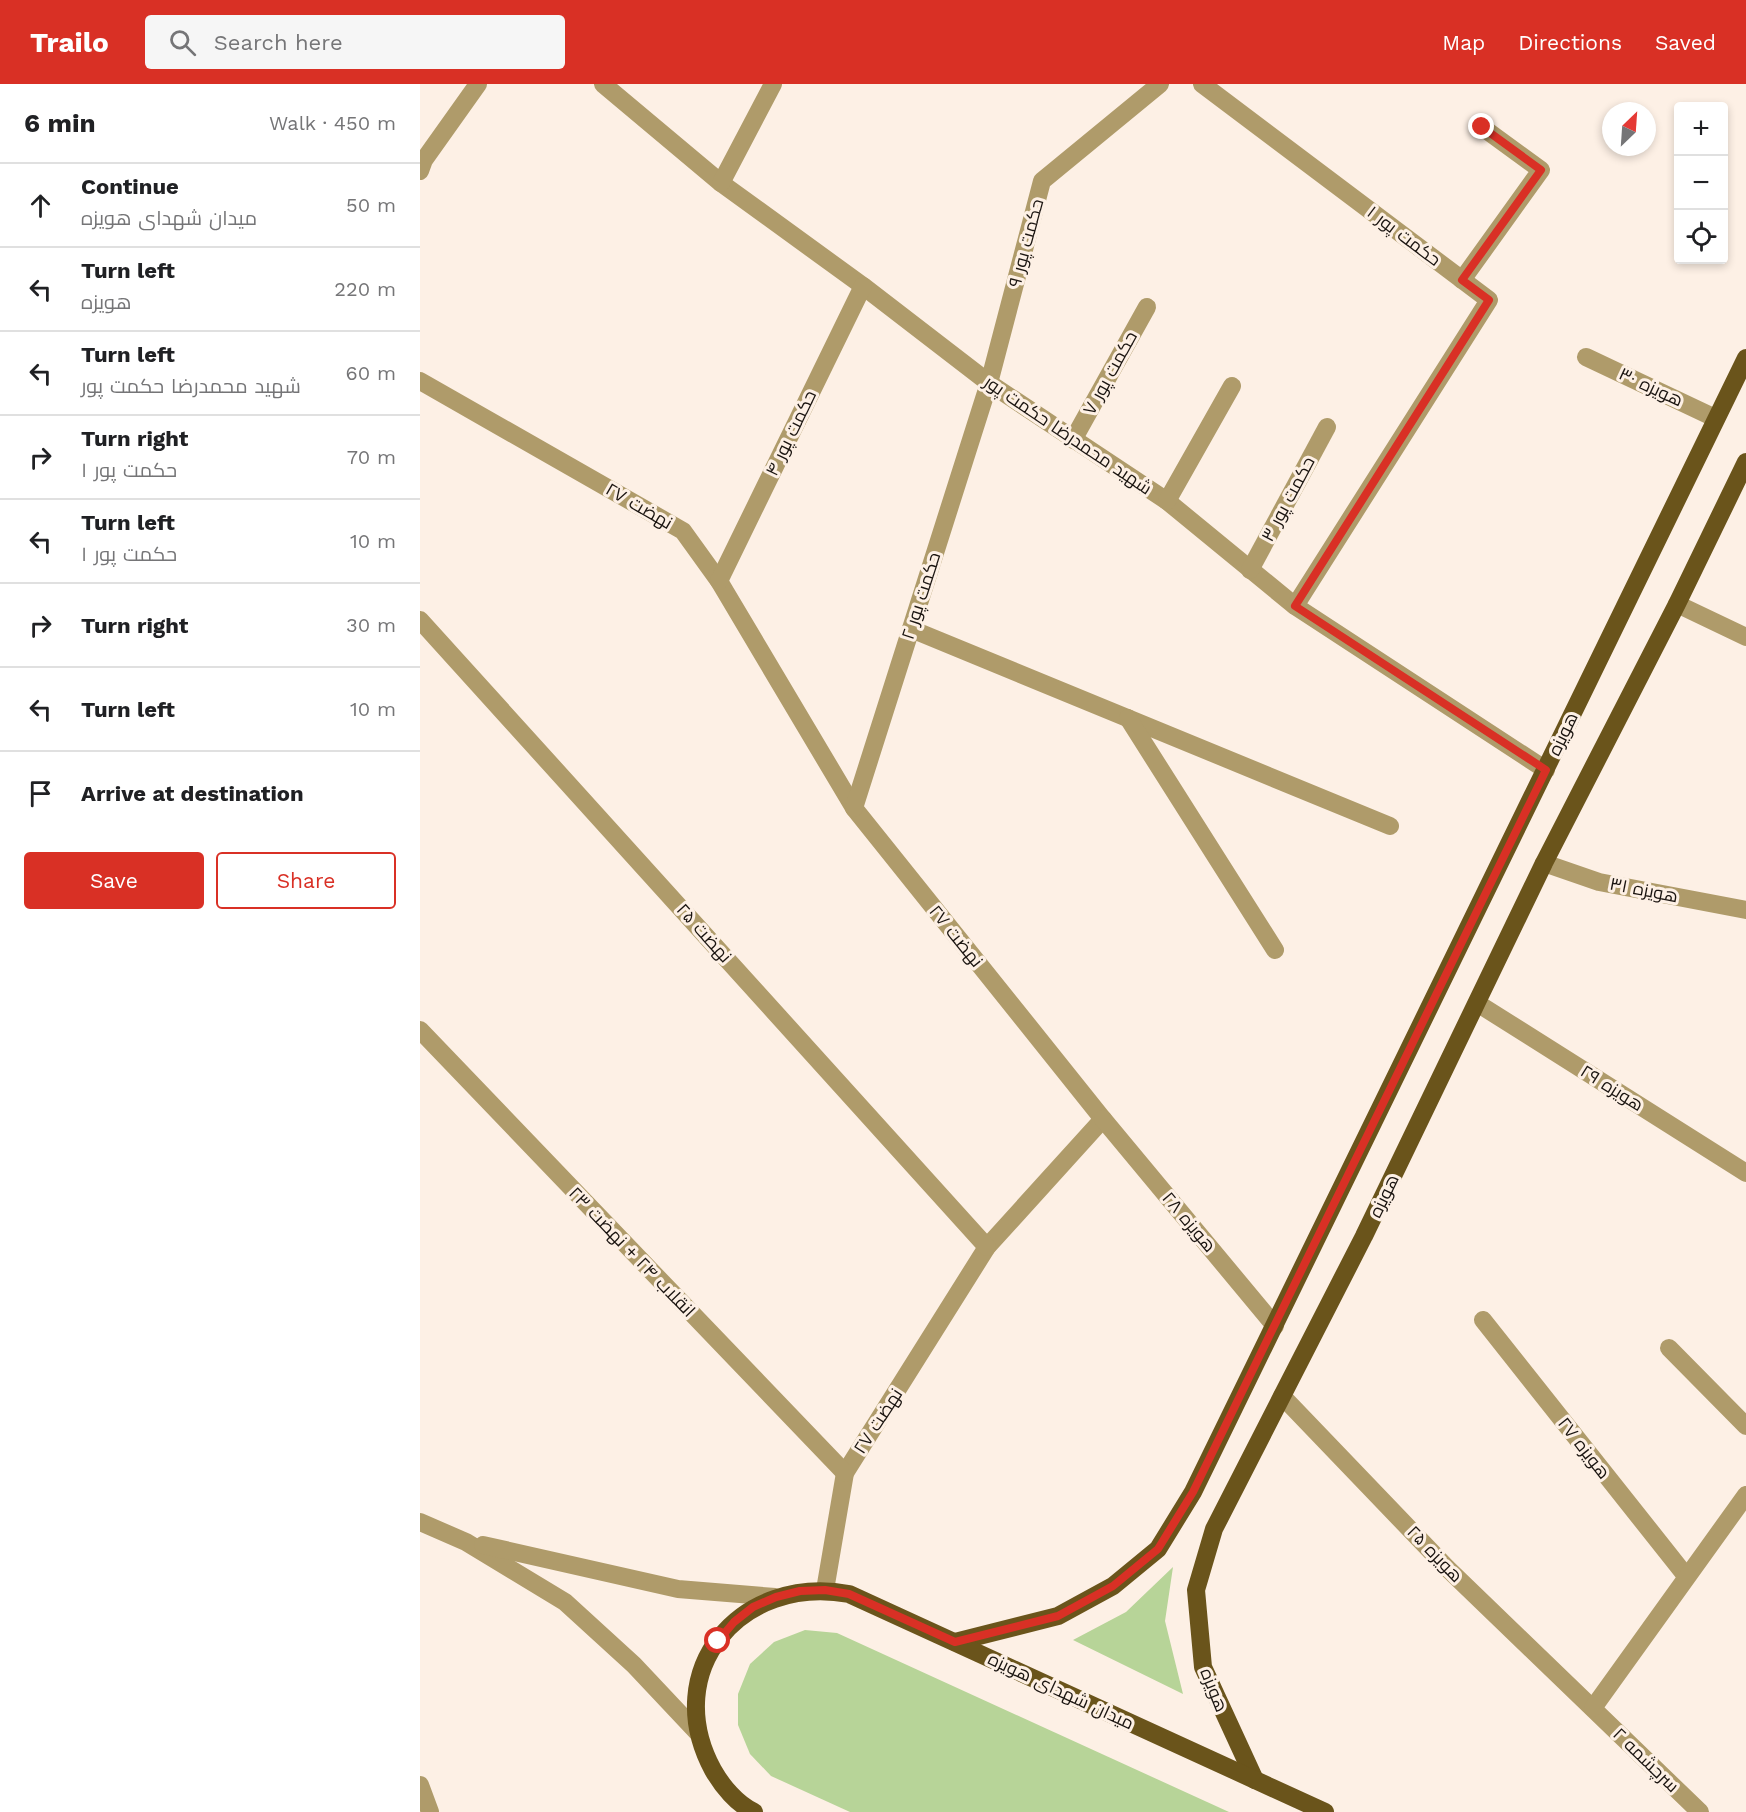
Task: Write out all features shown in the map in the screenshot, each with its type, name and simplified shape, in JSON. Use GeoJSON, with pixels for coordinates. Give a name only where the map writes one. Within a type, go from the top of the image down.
{"type":"FeatureCollection","features":[{"type":"Feature","properties":{"kind":"main road","name":"هویزه"},"geometry":{"type":"LineString","coordinates":[[955,1642],[1058,1616],[1113,1586],[1158,1549],[1193,1492],[1275,1326],[1746,358]]}},
{"type":"Feature","properties":{"kind":"main road","name":"هویزه"},"geometry":{"type":"LineString","coordinates":[[1255,1780],[1203,1667],[1196,1590],[1214,1529],[1364,1236],[1544,863],[1677,604],[1746,462]]}},
{"type":"Feature","properties":{"kind":"main road","name":"میدان شهدای هویزه"},"geometry":{"type":"LineString","coordinates":[[754,1812],[731,1795],[705,1756],[698,1732],[698,1685],[713,1648],[734,1622],[753,1607],[776,1597],[800,1591],[825,1590],[849,1594],[1325,1812]]}},
{"type":"Feature","properties":{"kind":"street"},"geometry":{"type":"LineString","coordinates":[[420,171],[424,160],[478,84]]}},
{"type":"Feature","properties":{"kind":"street","name":"شهید محمدرضا حکمت پور"},"geometry":{"type":"LineString","coordinates":[[603,84],[721,183],[863,286],[989,383],[1167,501],[1295,606],[1546,770]]}},
{"type":"Feature","properties":{"kind":"street"},"geometry":{"type":"LineString","coordinates":[[721,183],[773,84]]}},
{"type":"Feature","properties":{"kind":"street","name":"حکمت پور ۹"},"geometry":{"type":"LineString","coordinates":[[989,383],[1042,181],[1160,84]]}},
{"type":"Feature","properties":{"kind":"street","name":"حکمت پور ۱"},"geometry":{"type":"LineString","coordinates":[[1203,84],[1489,300],[1295,606]]}},
{"type":"Feature","properties":{"kind":"street"},"geometry":{"type":"LineString","coordinates":[[1462,280],[1541,170],[1482,127]]}},
{"type":"Feature","properties":{"kind":"street","name":"حکمت پور ۴"},"geometry":{"type":"LineString","coordinates":[[718,581],[863,286]]}},
{"type":"Feature","properties":{"kind":"street","name":"حکمت پور ۷"},"geometry":{"type":"LineString","coordinates":[[1073,440],[1147,307]]}},
{"type":"Feature","properties":{"kind":"street","name":"هویزه ۳۰"},"geometry":{"type":"LineString","coordinates":[[1586,357],[1715,418]]}},
{"type":"Feature","properties":{"kind":"street","name":"نهضت ۲۷"},"geometry":{"type":"LineString","coordinates":[[420,381],[683,531],[718,581],[854,808],[1103,1119],[987,1247],[844,1473],[825,1590]]}},
{"type":"Feature","properties":{"kind":"street","name":"حکمت پور ۲"},"geometry":{"type":"LineString","coordinates":[[854,808],[989,383]]}},
{"type":"Feature","properties":{"kind":"street"},"geometry":{"type":"LineString","coordinates":[[1167,501],[1232,386]]}},
{"type":"Feature","properties":{"kind":"street","name":"حکمت پور ۳"},"geometry":{"type":"LineString","coordinates":[[1250,570],[1327,427]]}},
{"type":"Feature","properties":{"kind":"street"},"geometry":{"type":"LineString","coordinates":[[1677,604],[1746,637]]}},
{"type":"Feature","properties":{"kind":"street","name":"نهضت ۲۵"},"geometry":{"type":"LineString","coordinates":[[420,620],[987,1247]]}},
{"type":"Feature","properties":{"kind":"street"},"geometry":{"type":"LineString","coordinates":[[911,629],[1390,826]]}},
{"type":"Feature","properties":{"kind":"street"},"geometry":{"type":"LineString","coordinates":[[1128,718],[1275,950]]}},
{"type":"Feature","properties":{"kind":"street","name":"هویزه ۳۱"},"geometry":{"type":"LineString","coordinates":[[1544,863],[1599,882],[1746,910]]}},
{"type":"Feature","properties":{"kind":"street","name":"هویزه ۲۹"},"geometry":{"type":"LineString","coordinates":[[1478,1003],[1746,1173]]}},
{"type":"Feature","properties":{"kind":"street","name":"انقلاب ۲۴ + نهضت ۲۳"},"geometry":{"type":"LineString","coordinates":[[420,1030],[844,1473]]}},
{"type":"Feature","properties":{"kind":"street","name":"هویزه ۲۸"},"geometry":{"type":"LineString","coordinates":[[1103,1119],[1275,1326]]}},
{"type":"Feature","properties":{"kind":"street","name":"هویزه ۲۷"},"geometry":{"type":"LineString","coordinates":[[1483,1320],[1686,1576]]}},
{"type":"Feature","properties":{"kind":"street"},"geometry":{"type":"LineString","coordinates":[[1669,1348],[1746,1426]]}},
{"type":"Feature","properties":{"kind":"street","name":"هویزه ۲۵"},"geometry":{"type":"LineString","coordinates":[[1282,1396],[1447,1568],[1593,1708]]}},
{"type":"Feature","properties":{"kind":"street"},"geometry":{"type":"LineString","coordinates":[[1593,1708],[1746,1495]]}},
{"type":"Feature","properties":{"kind":"street"},"geometry":{"type":"LineString","coordinates":[[420,1522],[466,1542],[565,1602],[634,1665],[698,1732]]}},
{"type":"Feature","properties":{"kind":"street"},"geometry":{"type":"LineString","coordinates":[[466,1542],[678,1589],[776,1597]]}},
{"type":"Feature","properties":{"kind":"street","name":"سرچشمه ۲"},"geometry":{"type":"LineString","coordinates":[[1593,1708],[1700,1812]]}},
{"type":"Feature","properties":{"kind":"street"},"geometry":{"type":"LineString","coordinates":[[420,1785],[430,1812]]}},
{"type":"Feature","properties":{"kind":"green space"},"geometry":{"type":"Polygon","coordinates":[[[1173,1567],[1165,1621],[1183,1694],[1073,1640],[1126,1612],[1173,1567]]]}},
{"type":"Feature","properties":{"kind":"green space"},"geometry":{"type":"Polygon","coordinates":[[[805,1630],[837,1633],[1229,1812],[850,1812],[771,1776],[750,1754],[738,1725],[738,1694],[750,1664],[774,1642],[805,1630]]]}},
{"type":"Feature","properties":{"kind":"route"},"geometry":{"type":"LineString","coordinates":[[718,1641],[734,1622],[753,1607],[776,1597],[800,1591],[825,1590],[849,1594],[955,1642],[1058,1616],[1113,1586],[1158,1549],[1193,1492],[1546,770],[1295,606],[1489,300],[1462,280],[1541,170],[1482,127]]}}]}
